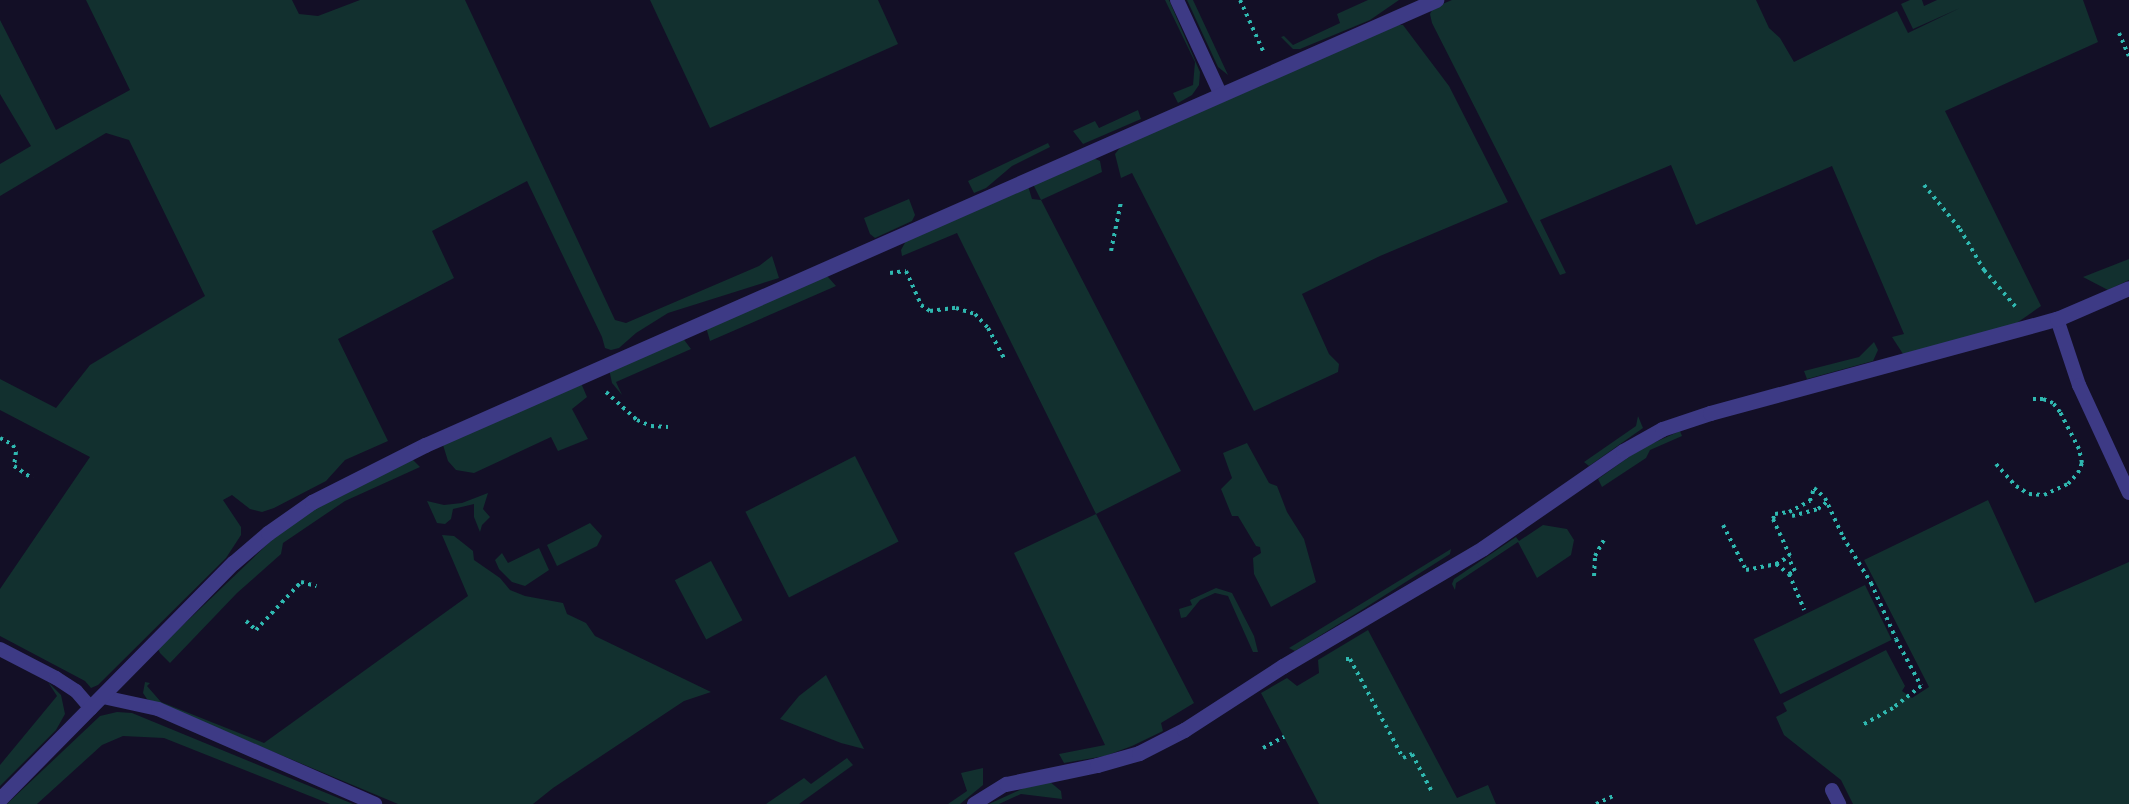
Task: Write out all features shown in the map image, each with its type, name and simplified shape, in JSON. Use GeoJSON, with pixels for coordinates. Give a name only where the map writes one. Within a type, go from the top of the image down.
{"type":"FeatureCollection","features":[{"type":"Feature","properties":{"kind":"street"},"geometry":{"type":"LineString","coordinates":[[0,799],[233,563],[268,533],[312,502],[425,445],[1220,93],[1436,0]]}},
{"type":"Feature","properties":{"kind":"street"},"geometry":{"type":"LineString","coordinates":[[1006,784],[1129,756],[1184,730],[1283,666],[1483,548],[1623,451],[1662,429],[1710,413],[2057,319],[2129,288]]}},
{"type":"Feature","properties":{"kind":"lane"},"geometry":{"type":"LineString","coordinates":[[1177,0],[1220,93]]}},
{"type":"Feature","properties":{"kind":"lane"},"geometry":{"type":"LineString","coordinates":[[2057,319],[2079,385],[2129,493]]}},
{"type":"Feature","properties":{"kind":"lane"},"geometry":{"type":"LineString","coordinates":[[0,650],[56,678],[76,691],[91,708]]}},
{"type":"Feature","properties":{"kind":"lane"},"geometry":{"type":"LineString","coordinates":[[103,697],[158,709],[375,804]]}},
{"type":"Feature","properties":{"kind":"lane"},"geometry":{"type":"LineString","coordinates":[[974,804],[1006,784]]}},
{"type":"Feature","properties":{"kind":"lane"},"geometry":{"type":"LineString","coordinates":[[1832,790],[1839,804]]}},
{"type":"Feature","properties":{"kind":"path"},"geometry":{"type":"LineString","coordinates":[[1240,0],[1265,56]]}},
{"type":"Feature","properties":{"kind":"path"},"geometry":{"type":"LineString","coordinates":[[2119,33],[2129,56]]}},
{"type":"Feature","properties":{"kind":"path"},"geometry":{"type":"LineString","coordinates":[[1924,185],[1960,229],[1984,270],[2019,309]]}},
{"type":"Feature","properties":{"kind":"path"},"geometry":{"type":"LineString","coordinates":[[1111,251],[1121,202]]}},
{"type":"Feature","properties":{"kind":"path"},"geometry":{"type":"LineString","coordinates":[[890,273],[906,271],[921,305],[930,311],[957,308],[975,314],[988,328],[1004,358]]}},
{"type":"Feature","properties":{"kind":"path"},"geometry":{"type":"LineString","coordinates":[[1996,464],[2016,486],[2030,494],[2044,495],[2068,484],[2078,473],[2082,464],[2079,448],[2060,412],[2053,403],[2043,399],[2030,399]]}},
{"type":"Feature","properties":{"kind":"path"},"geometry":{"type":"LineString","coordinates":[[613,400],[637,420],[651,426],[668,428]]}},
{"type":"Feature","properties":{"kind":"path"},"geometry":{"type":"LineString","coordinates":[[0,438],[13,445],[16,452],[14,466],[32,478]]}},
{"type":"Feature","properties":{"kind":"path"},"geometry":{"type":"LineString","coordinates":[[1723,525],[1746,570],[1776,564],[1790,556],[1773,522],[1775,514],[1789,512],[1810,501],[1814,488],[1827,502],[1843,537],[1871,583],[1896,639],[1921,686],[1893,708],[1861,726]]}},
{"type":"Feature","properties":{"kind":"path"},"geometry":{"type":"LineString","coordinates":[[1792,516],[1818,509],[1827,502]]}},
{"type":"Feature","properties":{"kind":"path"},"geometry":{"type":"LineString","coordinates":[[1594,576],[1595,556],[1605,538]]}},
{"type":"Feature","properties":{"kind":"path"},"geometry":{"type":"LineString","coordinates":[[1789,559],[1795,571],[1789,574]]}},
{"type":"Feature","properties":{"kind":"path"},"geometry":{"type":"LineString","coordinates":[[1776,564],[1789,574],[1804,610]]}},
{"type":"Feature","properties":{"kind":"path"},"geometry":{"type":"LineString","coordinates":[[246,621],[256,630],[301,582],[316,586]]}},
{"type":"Feature","properties":{"kind":"path"},"geometry":{"type":"LineString","coordinates":[[1337,665],[1350,659],[1403,758],[1412,754],[1431,790]]}},
{"type":"Feature","properties":{"kind":"path"},"geometry":{"type":"LineString","coordinates":[[1263,748],[1284,737]]}},
{"type":"Feature","properties":{"kind":"path"},"geometry":{"type":"LineString","coordinates":[[1596,804],[1613,796]]}},
{"type":"Feature","properties":{"kind":"green space"},"geometry":{"type":"Polygon","coordinates":[[[86,0],[292,0],[299,14],[318,16],[360,0],[465,0],[615,320],[626,323],[759,266],[772,256],[779,278],[668,313],[636,333],[619,348],[611,350],[605,348],[602,337],[527,181],[432,231],[454,278],[338,339],[388,441],[345,460],[326,481],[274,508],[262,512],[250,509],[232,495],[223,500],[241,527],[241,535],[226,558],[98,685],[91,688],[85,681],[0,636],[0,589],[90,457],[0,410],[0,379],[56,408],[90,365],[205,296],[129,140],[106,133],[0,196],[0,164],[31,146],[0,94],[0,20],[56,130],[130,90],[86,0]]]}},
{"type":"Feature","properties":{"kind":"green space"},"geometry":{"type":"Polygon","coordinates":[[[650,0],[878,0],[898,44],[710,128],[650,0]]]}},
{"type":"Feature","properties":{"kind":"green space"},"geometry":{"type":"Polygon","coordinates":[[[1165,0],[1169,0],[1200,72],[1199,85],[1192,95],[1178,103],[1173,93],[1193,85],[1195,62],[1165,0]]]}},
{"type":"Feature","properties":{"kind":"green space"},"geometry":{"type":"Polygon","coordinates":[[[1187,0],[1193,0],[1228,75],[1218,67],[1187,0]]]}},
{"type":"Feature","properties":{"kind":"green space"},"geometry":{"type":"Polygon","coordinates":[[[1368,0],[1399,0],[1370,20],[1300,49],[1293,49],[1281,37],[1284,36],[1293,45],[1340,23],[1337,14],[1368,0]]]}},
{"type":"Feature","properties":{"kind":"green space"},"geometry":{"type":"Polygon","coordinates":[[[1452,0],[1756,0],[1769,28],[1780,38],[1794,62],[1897,11],[1908,33],[1960,8],[1913,29],[1901,4],[1910,0],[1922,0],[1924,6],[1937,0],[2083,0],[2098,42],[1945,111],[2041,306],[2011,327],[1903,354],[1892,337],[1904,334],[1832,166],[1696,225],[1671,165],[1540,220],[1566,273],[1560,275],[1432,23],[1430,14],[1433,8],[1452,0]]]}},
{"type":"Feature","properties":{"kind":"green space"},"geometry":{"type":"Polygon","coordinates":[[[1397,25],[1403,25],[1449,86],[1508,202],[1380,256],[1302,294],[1329,354],[1339,364],[1338,372],[1254,411],[1132,173],[1121,178],[1115,154],[1123,144],[1397,25]]]}},
{"type":"Feature","properties":{"kind":"green space"},"geometry":{"type":"Polygon","coordinates":[[[1138,110],[1141,119],[1083,144],[1073,131],[1095,121],[1099,128],[1138,110]]]}},
{"type":"Feature","properties":{"kind":"green space"},"geometry":{"type":"Polygon","coordinates":[[[1048,143],[1050,147],[1012,166],[986,188],[974,193],[968,181],[1048,143]]]}},
{"type":"Feature","properties":{"kind":"green space"},"geometry":{"type":"Polygon","coordinates":[[[1091,157],[1100,161],[1102,172],[1041,200],[1033,184],[1091,157]]]}},
{"type":"Feature","properties":{"kind":"green space"},"geometry":{"type":"Polygon","coordinates":[[[1028,186],[1032,199],[1041,200],[1181,471],[1096,514],[957,233],[902,256],[901,250],[907,239],[1028,186]]]}},
{"type":"Feature","properties":{"kind":"green space"},"geometry":{"type":"Polygon","coordinates":[[[909,199],[915,215],[912,221],[875,238],[870,234],[864,218],[909,199]]]}},
{"type":"Feature","properties":{"kind":"green space"},"geometry":{"type":"Polygon","coordinates":[[[2129,259],[2129,280],[2108,290],[2083,277],[2129,259]]]}},
{"type":"Feature","properties":{"kind":"green space"},"geometry":{"type":"Polygon","coordinates":[[[823,277],[828,277],[836,286],[710,341],[706,327],[823,277]]]}},
{"type":"Feature","properties":{"kind":"green space"},"geometry":{"type":"Polygon","coordinates":[[[682,337],[691,349],[616,382],[622,395],[612,383],[609,369],[682,337]]]}},
{"type":"Feature","properties":{"kind":"green space"},"geometry":{"type":"Polygon","coordinates":[[[1874,342],[1878,350],[1873,361],[1807,379],[1804,371],[1859,357],[1874,342]]]}},
{"type":"Feature","properties":{"kind":"green space"},"geometry":{"type":"Polygon","coordinates":[[[581,383],[587,397],[572,409],[588,439],[558,451],[551,437],[474,473],[456,470],[448,461],[443,445],[581,383]]]}},
{"type":"Feature","properties":{"kind":"green space"},"geometry":{"type":"Polygon","coordinates":[[[1638,416],[1643,428],[1589,466],[1584,462],[1636,426],[1638,416]]]}},
{"type":"Feature","properties":{"kind":"green space"},"geometry":{"type":"Polygon","coordinates":[[[1680,431],[1682,436],[1650,450],[1646,458],[1602,487],[1598,479],[1640,449],[1680,431]]]}},
{"type":"Feature","properties":{"kind":"green space"},"geometry":{"type":"Polygon","coordinates":[[[1247,443],[1269,483],[1277,486],[1287,512],[1304,539],[1316,582],[1271,607],[1254,574],[1253,558],[1261,553],[1260,547],[1256,546],[1238,516],[1232,516],[1221,489],[1232,478],[1223,453],[1247,443]]]}},
{"type":"Feature","properties":{"kind":"green space"},"geometry":{"type":"Polygon","coordinates":[[[855,456],[899,542],[789,597],[745,512],[855,456]]]}},
{"type":"Feature","properties":{"kind":"green space"},"geometry":{"type":"Polygon","coordinates":[[[412,459],[420,467],[345,501],[283,543],[281,554],[237,593],[170,663],[160,653],[158,649],[276,536],[313,510],[412,459]]]}},
{"type":"Feature","properties":{"kind":"green space"},"geometry":{"type":"Polygon","coordinates":[[[488,493],[483,509],[490,517],[482,525],[480,532],[474,517],[474,504],[453,509],[451,519],[445,524],[437,523],[427,501],[444,505],[462,503],[488,493]]]}},
{"type":"Feature","properties":{"kind":"green space"},"geometry":{"type":"Polygon","coordinates":[[[1988,500],[2035,603],[2129,562],[2129,804],[1853,804],[1841,780],[1784,735],[1776,717],[1787,711],[1783,703],[1886,650],[1905,686],[1902,691],[1912,698],[1929,687],[1864,560],[1988,500]]]}},
{"type":"Feature","properties":{"kind":"green space"},"geometry":{"type":"Polygon","coordinates":[[[1096,514],[1194,703],[1161,723],[1163,731],[1132,746],[1105,756],[1064,763],[1059,754],[1105,745],[1014,553],[1096,514]]]}},
{"type":"Feature","properties":{"kind":"green space"},"geometry":{"type":"Polygon","coordinates":[[[590,523],[602,536],[597,546],[557,566],[547,545],[590,523]]]}},
{"type":"Feature","properties":{"kind":"green space"},"geometry":{"type":"Polygon","coordinates":[[[1543,525],[1567,529],[1574,540],[1571,555],[1537,578],[1518,542],[1456,583],[1455,590],[1452,584],[1454,579],[1516,537],[1519,541],[1543,525]]]}},
{"type":"Feature","properties":{"kind":"green space"},"geometry":{"type":"Polygon","coordinates":[[[442,535],[454,536],[473,551],[474,560],[500,578],[510,590],[525,596],[563,603],[567,614],[586,623],[595,636],[711,692],[684,701],[553,788],[533,804],[398,804],[147,699],[143,693],[145,682],[150,683],[147,686],[161,702],[264,743],[468,596],[442,535]]]}},
{"type":"Feature","properties":{"kind":"green space"},"geometry":{"type":"Polygon","coordinates":[[[539,548],[549,570],[525,586],[512,582],[499,569],[495,560],[502,553],[508,563],[539,548]]]}},
{"type":"Feature","properties":{"kind":"green space"},"geometry":{"type":"Polygon","coordinates":[[[1451,549],[1450,554],[1295,651],[1289,648],[1451,549]]]}},
{"type":"Feature","properties":{"kind":"green space"},"geometry":{"type":"Polygon","coordinates":[[[711,561],[742,620],[706,639],[675,580],[711,561]]]}},
{"type":"Feature","properties":{"kind":"green space"},"geometry":{"type":"Polygon","coordinates":[[[1865,585],[1892,640],[1780,694],[1754,639],[1865,585]]]}},
{"type":"Feature","properties":{"kind":"green space"},"geometry":{"type":"Polygon","coordinates":[[[1216,588],[1232,593],[1254,636],[1258,652],[1253,652],[1228,596],[1215,593],[1200,600],[1186,617],[1181,618],[1179,609],[1192,605],[1190,600],[1216,588]]]}},
{"type":"Feature","properties":{"kind":"green space"},"geometry":{"type":"Polygon","coordinates":[[[1368,630],[1457,798],[1488,785],[1496,804],[1319,804],[1261,693],[1287,678],[1297,686],[1319,673],[1318,660],[1368,630]]]}},
{"type":"Feature","properties":{"kind":"green space"},"geometry":{"type":"Polygon","coordinates":[[[826,675],[864,749],[841,743],[780,719],[799,696],[826,675]]]}},
{"type":"Feature","properties":{"kind":"green space"},"geometry":{"type":"Polygon","coordinates":[[[48,682],[61,695],[65,714],[56,730],[0,786],[0,765],[57,696],[48,682]]]}},
{"type":"Feature","properties":{"kind":"green space"},"geometry":{"type":"Polygon","coordinates":[[[117,712],[132,713],[353,804],[330,804],[164,738],[123,736],[102,745],[37,804],[7,804],[100,716],[117,712]]]}},
{"type":"Feature","properties":{"kind":"green space"},"geometry":{"type":"Polygon","coordinates":[[[847,758],[853,765],[799,804],[766,804],[804,778],[811,784],[847,758]]]}},
{"type":"Feature","properties":{"kind":"green space"},"geometry":{"type":"Polygon","coordinates":[[[983,768],[983,785],[960,804],[948,804],[967,791],[961,773],[983,768]]]}},
{"type":"Feature","properties":{"kind":"green space"},"geometry":{"type":"Polygon","coordinates":[[[1050,782],[1061,791],[1062,799],[1021,794],[999,804],[989,804],[1024,788],[1050,782]]]}}]}
